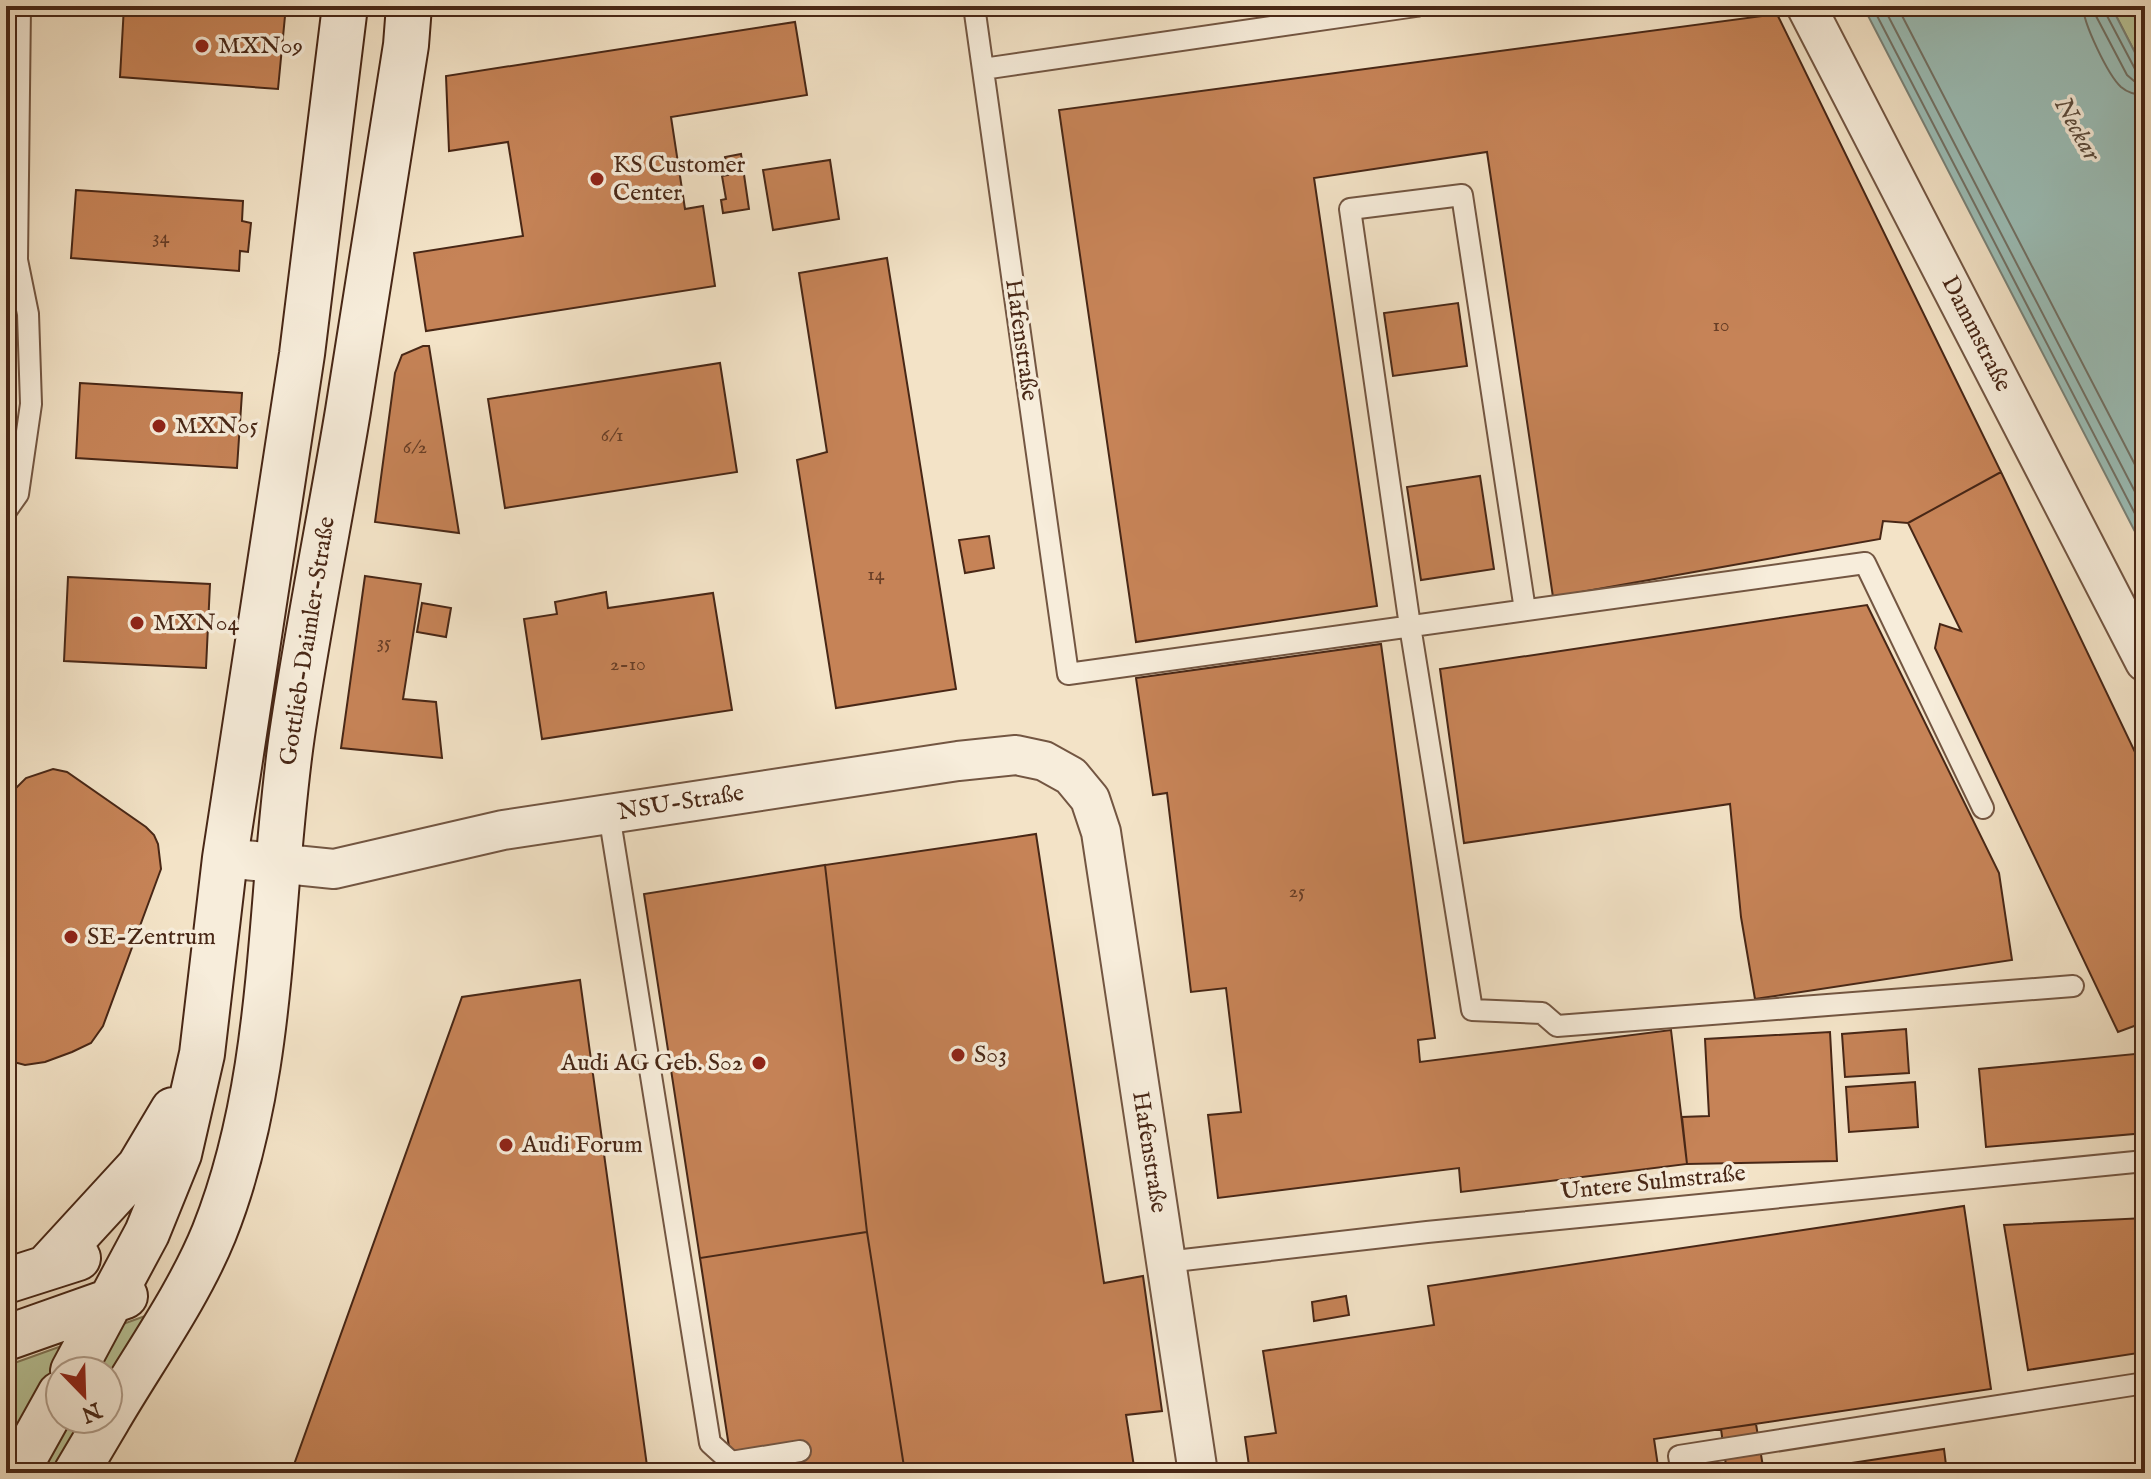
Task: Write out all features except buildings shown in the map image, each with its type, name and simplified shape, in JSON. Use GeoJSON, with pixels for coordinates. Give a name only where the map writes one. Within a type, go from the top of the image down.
{"type":"FeatureCollection","features":[{"type":"Feature","properties":{"kind":"main road","name":"Gottlieb-Daimler-Straße"},"geometry":{"type":"LineString","coordinates":[[111,1301],[139,1250],[179,1154],[202,1054],[225,858],[302,354],[345,6]]}},
{"type":"Feature","properties":{"kind":"main road","name":"Gottlieb-Daimler-Straße"},"geometry":{"type":"LineString","coordinates":[[195,1271],[213,1234],[238,1163],[259,1063],[276,863],[292,736],[347,416],[406,45],[409,6]]}},
{"type":"Feature","properties":{"kind":"main road","name":"Gottlieb-Daimler-Straße"},"geometry":{"type":"LineString","coordinates":[[49,1265],[139,1167],[158,1138],[202,1054]]}},
{"type":"Feature","properties":{"kind":"main road"},"geometry":{"type":"LineString","coordinates":[[6,1281],[49,1265],[103,1251],[139,1250],[195,1271]]}},
{"type":"Feature","properties":{"kind":"main road"},"geometry":{"type":"LineString","coordinates":[[6,1338],[195,1271]]}},
{"type":"Feature","properties":{"kind":"main road"},"geometry":{"type":"LineString","coordinates":[[124,1392],[195,1271]]}},
{"type":"Feature","properties":{"kind":"main road"},"geometry":{"type":"LineString","coordinates":[[82,1355],[111,1301]]}},
{"type":"Feature","properties":{"kind":"main road"},"geometry":{"type":"LineString","coordinates":[[16,1473],[44,1423]]}},
{"type":"Feature","properties":{"kind":"main road"},"geometry":{"type":"LineString","coordinates":[[76,1473],[99,1435]]}},
{"type":"Feature","properties":{"kind":"street","name":"Dammstraße"},"geometry":{"type":"LineString","coordinates":[[1806,6],[2145,662]]}},
{"type":"Feature","properties":{"kind":"street","name":"NSU-Straße"},"geometry":{"type":"LineString","coordinates":[[225,858],[334,869],[503,830],[958,761],[1016,755],[1044,761],[1071,776],[1090,799],[1101,832]]}},
{"type":"Feature","properties":{"kind":"street","name":"Hafenstraße"},"geometry":{"type":"LineString","coordinates":[[1101,832],[1198,1473]]}},
{"type":"Feature","properties":{"kind":"lane"},"geometry":{"type":"LineString","coordinates":[[6,511],[18,494],[31,404],[28,314],[17,260],[20,6]]}},
{"type":"Feature","properties":{"kind":"lane","name":"Hafenstraße"},"geometry":{"type":"LineString","coordinates":[[974,6],[1068,674],[1410,626]]}},
{"type":"Feature","properties":{"kind":"lane"},"geometry":{"type":"LineString","coordinates":[[983,69],[1416,6]]}},
{"type":"Feature","properties":{"kind":"lane"},"geometry":{"type":"LineString","coordinates":[[1525,610],[1462,195],[1350,209],[1410,626],[1472,1010],[1542,1013],[1557,1026],[2073,986]]}},
{"type":"Feature","properties":{"kind":"lane"},"geometry":{"type":"LineString","coordinates":[[1410,626],[1865,563],[1983,808]]}},
{"type":"Feature","properties":{"kind":"lane"},"geometry":{"type":"LineString","coordinates":[[609,814],[710,1443],[731,1462],[800,1451]]}},
{"type":"Feature","properties":{"kind":"lane","name":"Untere Sulmstraße"},"geometry":{"type":"LineString","coordinates":[[1166,1262],[1427,1232],[2145,1161]]}},
{"type":"Feature","properties":{"kind":"lane"},"geometry":{"type":"LineString","coordinates":[[1682,1473],[1679,1456],[2145,1383]]}},
{"type":"Feature","properties":{"kind":"green space"},"geometry":{"type":"Polygon","coordinates":[[[2111,6],[2145,6],[2145,72],[2111,6]]]}},
{"type":"Feature","properties":{"kind":"green space"},"geometry":{"type":"Polygon","coordinates":[[[187,1301],[124,1368],[124,1355],[44,1355],[44,1435],[84,1435],[66,1473],[6,1473],[6,1366],[187,1301]]]}},
{"type":"Feature","properties":{"kind":"water","name":"Neckar"},"geometry":{"type":"Polygon","coordinates":[[[1863,6],[2111,6],[2145,72],[2145,551],[1863,6]]]}},
{"type":"Feature","properties":{"kind":"place","name":"MXN09"},"geometry":{"type":"Point","coordinates":[202,46]}},
{"type":"Feature","properties":{"kind":"place","name":"KS Customer Center"},"geometry":{"type":"Point","coordinates":[597,179]}},
{"type":"Feature","properties":{"kind":"place","name":"MXN05"},"geometry":{"type":"Point","coordinates":[159,426]}},
{"type":"Feature","properties":{"kind":"place","name":"MXN04"},"geometry":{"type":"Point","coordinates":[137,623]}},
{"type":"Feature","properties":{"kind":"place","name":"SE-Zentrum"},"geometry":{"type":"Point","coordinates":[71,937]}},
{"type":"Feature","properties":{"kind":"place","name":"S03"},"geometry":{"type":"Point","coordinates":[958,1055]}},
{"type":"Feature","properties":{"kind":"place","name":"Audi AG Geb. S02"},"geometry":{"type":"Point","coordinates":[759,1063]}},
{"type":"Feature","properties":{"kind":"place","name":"Audi Forum"},"geometry":{"type":"Point","coordinates":[506,1145]}}]}
